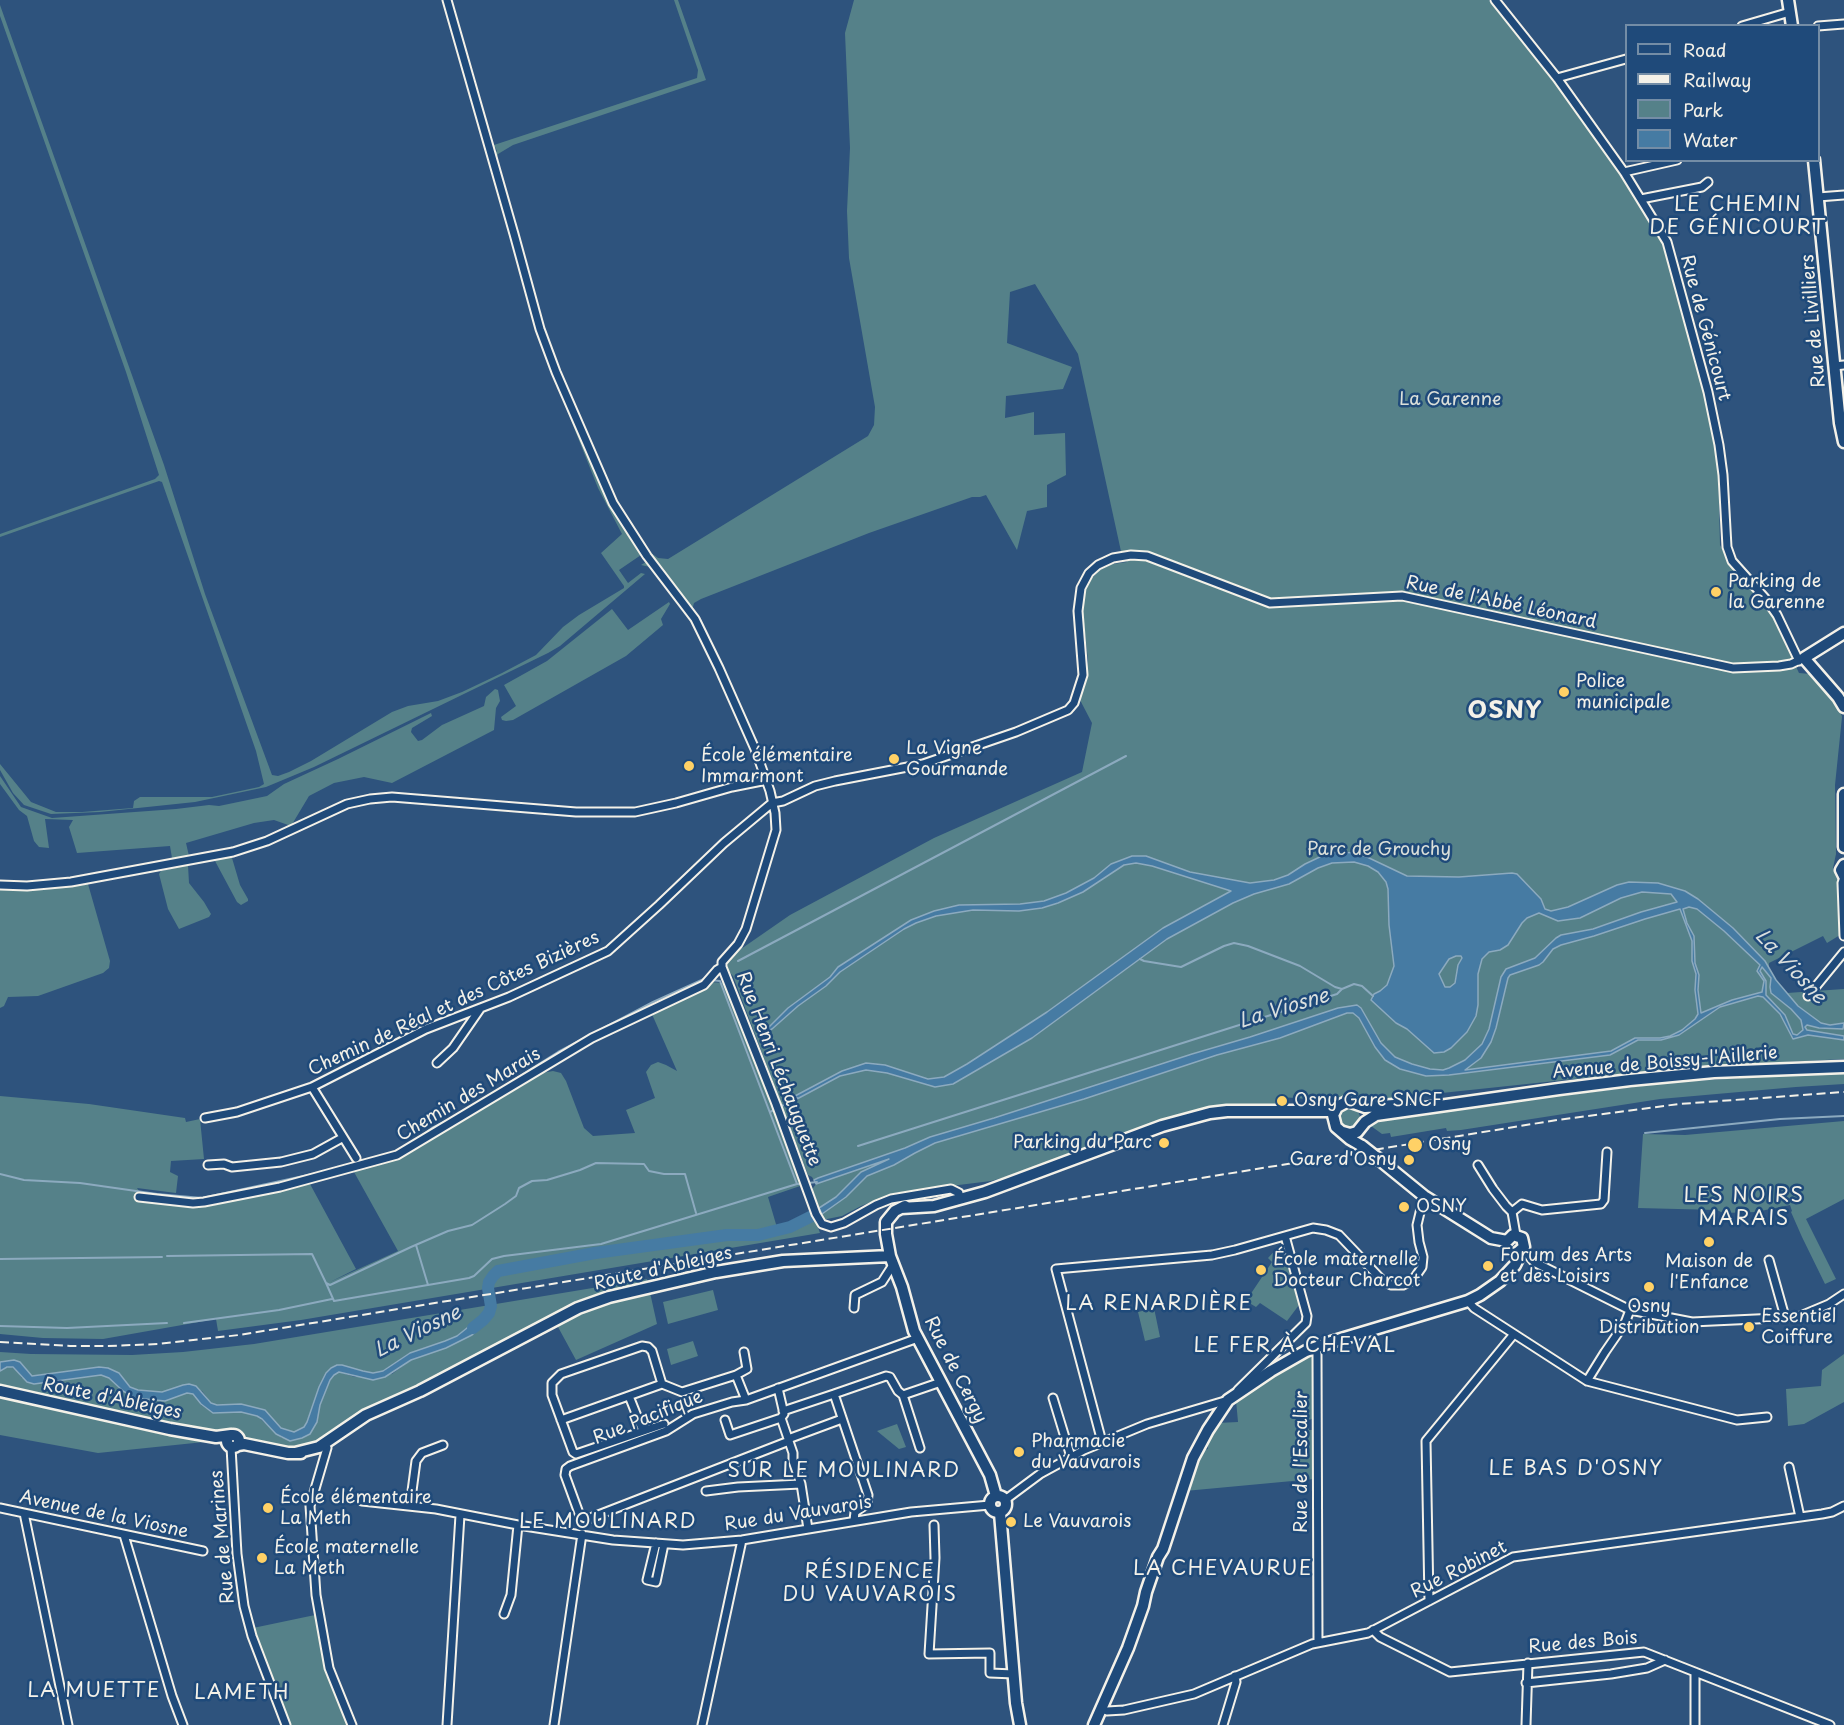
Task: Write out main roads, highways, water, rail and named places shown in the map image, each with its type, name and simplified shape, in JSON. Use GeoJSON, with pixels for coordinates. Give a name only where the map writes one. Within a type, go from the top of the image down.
{"type":"FeatureCollection","features":[{"type":"Feature","properties":{"kind":"main road"},"geometry":{"type":"LineString","coordinates":[[1788,0],[1792,24]]}},
{"type":"Feature","properties":{"kind":"main road","name":"Rue de Livilliers"},"geometry":{"type":"LineString","coordinates":[[1815,162],[1839,365],[1840,423],[1844,442]]}},
{"type":"Feature","properties":{"kind":"main road"},"geometry":{"type":"LineString","coordinates":[[1844,633],[1802,659],[1838,697],[1844,707]]}},
{"type":"Feature","properties":{"kind":"main road"},"geometry":{"type":"LineString","coordinates":[[1844,794],[1844,847]]}},
{"type":"Feature","properties":{"kind":"main road"},"geometry":{"type":"LineString","coordinates":[[1844,865],[1841,870],[1844,877]]}},
{"type":"Feature","properties":{"kind":"main road","name":"Avenue de Boissy-l'Aillerie"},"geometry":{"type":"LineString","coordinates":[[1489,1098],[1630,1080],[1760,1070],[1844,1067]]}},
{"type":"Feature","properties":{"kind":"main road"},"geometry":{"type":"LineString","coordinates":[[1360,1106],[1374,1107],[1489,1098]]}},
{"type":"Feature","properties":{"kind":"main road"},"geometry":{"type":"LineString","coordinates":[[1343,1132],[1350,1134],[1357,1132],[1376,1114],[1489,1098]]}},
{"type":"Feature","properties":{"kind":"main road"},"geometry":{"type":"LineString","coordinates":[[1094,1725],[1128,1648],[1192,1458],[1228,1400],[1305,1351],[1468,1301],[1500,1281],[1517,1263],[1520,1251],[1512,1253],[1508,1249],[1512,1238],[1501,1241],[1491,1238],[1424,1196],[1334,1124],[1335,1111],[1344,1102],[1353,1102],[1365,1113],[1365,1122]]}},
{"type":"Feature","properties":{"kind":"main road"},"geometry":{"type":"LineString","coordinates":[[892,1260],[886,1222],[891,1214],[901,1208],[916,1208],[948,1197],[1012,1181],[1162,1126],[1210,1113],[1335,1111]]}},
{"type":"Feature","properties":{"kind":"main road"},"geometry":{"type":"LineString","coordinates":[[1357,1132],[1362,1146]]}},
{"type":"Feature","properties":{"kind":"main road","name":"Rue de Cergy"},"geometry":{"type":"LineString","coordinates":[[892,1260],[914,1331],[990,1475],[997,1501],[993,1511],[1000,1513],[1016,1703],[1020,1725]]}},
{"type":"Feature","properties":{"kind":"main road","name":"Route d'Ableiges"},"geometry":{"type":"LineString","coordinates":[[0,1391],[233,1442],[295,1453],[312,1451],[327,1448],[360,1424],[395,1403],[571,1311],[609,1297],[716,1272],[783,1261],[892,1260]]}},
{"type":"Feature","properties":{"kind":"main road","name":"Route d'Ableiges"},"geometry":{"type":"LineString","coordinates":[[312,1451],[366,1415],[395,1403]]}},
{"type":"Feature","properties":{"kind":"water"},"geometry":{"type":"Polygon","coordinates":[[[1338,852],[1355,853],[1407,876],[1459,877],[1517,874],[1541,899],[1545,909],[1551,911],[1568,907],[1629,882],[1658,883],[1685,891],[1733,928],[1765,961],[1776,980],[1798,1006],[1821,1023],[1830,1025],[1844,1023],[1843,1029],[1807,1025],[1805,1027],[1807,1030],[1844,1036],[1844,1040],[1808,1035],[1793,1039],[1780,1014],[1763,997],[1758,996],[1720,1007],[1679,1035],[1661,1040],[1638,1040],[1610,1055],[1426,1076],[1400,1069],[1385,1060],[1359,1018],[1353,1013],[1347,1013],[1280,1038],[1217,1055],[1084,1099],[935,1143],[894,1165],[867,1176],[846,1197],[822,1214],[819,1208],[836,1197],[861,1172],[889,1159],[816,1184],[814,1180],[818,1178],[930,1137],[1338,1008],[1357,1005],[1361,1008],[1381,1043],[1395,1057],[1430,1069],[1449,1068],[1465,1060],[1482,1044],[1489,1029],[1501,977],[1506,969],[1535,958],[1561,935],[1593,929],[1677,902],[1671,894],[1642,892],[1621,898],[1580,918],[1558,921],[1539,913],[1527,918],[1508,945],[1500,950],[1489,952],[1482,959],[1478,974],[1476,1016],[1467,1032],[1451,1048],[1444,1052],[1434,1053],[1371,1000],[1374,994],[1387,985],[1394,966],[1386,882],[1378,872],[1368,866],[1354,862],[1332,863],[1289,884],[1233,903],[1167,939],[1032,1038],[953,1084],[935,1087],[887,1073],[866,1070],[840,1076],[797,1099],[795,1096],[842,1071],[866,1063],[885,1065],[928,1079],[944,1077],[1047,1012],[1163,928],[1231,891],[1136,863],[1124,865],[1083,892],[1042,908],[1019,911],[973,910],[936,916],[916,923],[840,972],[772,1029],[758,1036],[758,1033],[769,1027],[788,1008],[830,977],[838,967],[911,920],[934,911],[959,905],[1020,904],[1044,901],[1066,893],[1094,878],[1111,864],[1132,856],[1146,856],[1190,872],[1250,883],[1274,880],[1288,875],[1324,855],[1338,852]],[[1689,907],[1683,909],[1694,936],[1701,1013],[1732,1000],[1762,992],[1764,981],[1757,971],[1760,965],[1697,909],[1689,907]],[[1680,909],[1561,945],[1553,949],[1539,965],[1510,975],[1491,1042],[1481,1058],[1465,1070],[1611,1051],[1635,1038],[1660,1038],[1682,1030],[1698,1014],[1692,941],[1680,909]],[[1456,956],[1449,959],[1439,974],[1445,987],[1450,987],[1455,983],[1458,965],[1462,958],[1456,956]],[[1762,967],[1760,971],[1766,981],[1766,995],[1785,1015],[1793,1034],[1797,1035],[1803,1030],[1801,1020],[1771,993],[1771,978],[1762,967]]]}},
{"type":"Feature","properties":{"kind":"water"},"geometry":{"type":"Polygon","coordinates":[[[490,1318],[472,1335],[446,1348],[411,1360],[385,1377],[373,1380],[339,1372],[334,1375],[320,1405],[317,1422],[310,1434],[290,1441],[276,1434],[257,1416],[241,1412],[213,1413],[193,1394],[187,1393],[165,1401],[135,1398],[109,1378],[101,1375],[34,1384],[27,1382],[13,1367],[0,1371],[0,1362],[14,1360],[20,1362],[32,1376],[99,1367],[119,1373],[130,1387],[138,1390],[162,1392],[189,1384],[196,1386],[211,1403],[241,1404],[265,1410],[281,1428],[294,1432],[304,1427],[307,1422],[319,1387],[331,1368],[342,1365],[373,1373],[383,1371],[410,1353],[457,1336],[477,1320],[490,1318]]]}},
{"type":"Feature","properties":{"kind":"waterway"},"geometry":{"type":"LineString","coordinates":[[738,961],[1126,756]]}},
{"type":"Feature","properties":{"kind":"waterway"},"geometry":{"type":"LineString","coordinates":[[1140,959],[1181,967],[1234,943],[1300,966],[1342,989]]}},
{"type":"Feature","properties":{"kind":"waterway"},"geometry":{"type":"LineString","coordinates":[[410,1144],[432,1128],[458,1115],[558,1052],[653,1002],[706,978]]}},
{"type":"Feature","properties":{"kind":"waterway"},"geometry":{"type":"LineString","coordinates":[[710,980],[720,981],[797,1184],[801,1184]]}},
{"type":"Feature","properties":{"kind":"waterway"},"geometry":{"type":"LineString","coordinates":[[858,1146],[1337,994],[1354,984],[1362,986],[1373,996]]}},
{"type":"Feature","properties":{"kind":"waterway"},"geometry":{"type":"LineString","coordinates":[[770,1112],[797,1098]]}},
{"type":"Feature","properties":{"kind":"waterway"},"geometry":{"type":"LineString","coordinates":[[1645,1133],[1780,1119],[1844,1116]]}},
{"type":"Feature","properties":{"kind":"waterway"},"geometry":{"type":"LineString","coordinates":[[167,1256],[312,1254],[326,1283],[330,1285],[448,1231],[472,1225],[516,1196],[519,1188],[532,1181],[547,1180],[596,1163],[644,1164],[649,1171],[685,1174],[696,1213]]}},
{"type":"Feature","properties":{"kind":"waterway"},"geometry":{"type":"LineString","coordinates":[[0,1174],[24,1180],[80,1183],[202,1198],[331,1170]]}},
{"type":"Feature","properties":{"kind":"waterway"},"geometry":{"type":"LineString","coordinates":[[808,1183],[817,1182]]}},
{"type":"Feature","properties":{"kind":"waterway"},"geometry":{"type":"LineString","coordinates":[[326,1283],[334,1301],[469,1278],[492,1259],[601,1244],[797,1184]]}},
{"type":"Feature","properties":{"kind":"waterway","name":"La Viosne"},"geometry":{"type":"LineString","coordinates":[[473,1328],[489,1313],[491,1306],[489,1282],[498,1271],[595,1253],[727,1235],[758,1235],[790,1227],[812,1216]]}},
{"type":"Feature","properties":{"kind":"waterway"},"geometry":{"type":"LineString","coordinates":[[416,1245],[428,1285]]}},
{"type":"Feature","properties":{"kind":"waterway"},"geometry":{"type":"LineString","coordinates":[[0,1259],[162,1257]]}},
{"type":"Feature","properties":{"kind":"waterway"},"geometry":{"type":"LineString","coordinates":[[184,1323],[279,1310],[332,1299]]}},
{"type":"Feature","properties":{"kind":"waterway"},"geometry":{"type":"LineString","coordinates":[[0,1326],[67,1328],[167,1323]]}},
{"type":"Feature","properties":{"kind":"railway"},"geometry":{"type":"LineString","coordinates":[[0,1342],[108,1346],[158,1344],[239,1335],[1557,1120],[1679,1104],[1844,1092]]}},
{"type":"Feature","properties":{"kind":"place","name":"Parking de la Garenne"},"geometry":{"type":"Point","coordinates":[1716,592]}},
{"type":"Feature","properties":{"kind":"place","name":"Police municipale"},"geometry":{"type":"Point","coordinates":[1564,692]}},
{"type":"Feature","properties":{"kind":"place","name":"La Vigne Gourmande"},"geometry":{"type":"Point","coordinates":[894,759]}},
{"type":"Feature","properties":{"kind":"place","name":"École élémentaire Immarmont"},"geometry":{"type":"Point","coordinates":[689,766]}},
{"type":"Feature","properties":{"kind":"place","name":"Osny Gare SNCF"},"geometry":{"type":"Point","coordinates":[1282,1101]}},
{"type":"Feature","properties":{"kind":"place","name":"Parking du Parc"},"geometry":{"type":"Point","coordinates":[1164,1143]}},
{"type":"Feature","properties":{"kind":"place","name":"Osny"},"geometry":{"type":"Point","coordinates":[1415,1145]}},
{"type":"Feature","properties":{"kind":"place","name":"Gare d'Osny"},"geometry":{"type":"Point","coordinates":[1409,1160]}},
{"type":"Feature","properties":{"kind":"place","name":"OSNY"},"geometry":{"type":"Point","coordinates":[1404,1207]}},
{"type":"Feature","properties":{"kind":"place","name":"Maison de l'Enfance"},"geometry":{"type":"Point","coordinates":[1709,1242]}},
{"type":"Feature","properties":{"kind":"place","name":"Forum des Arts et des Loisirs"},"geometry":{"type":"Point","coordinates":[1488,1266]}},
{"type":"Feature","properties":{"kind":"place","name":"École maternelle Docteur Charcot"},"geometry":{"type":"Point","coordinates":[1261,1270]}},
{"type":"Feature","properties":{"kind":"place","name":"Osny Distribution"},"geometry":{"type":"Point","coordinates":[1649,1287]}},
{"type":"Feature","properties":{"kind":"place","name":"Essentiel Coiffure"},"geometry":{"type":"Point","coordinates":[1749,1327]}},
{"type":"Feature","properties":{"kind":"place","name":"Pharmacie du Vauvarois"},"geometry":{"type":"Point","coordinates":[1019,1452]}},
{"type":"Feature","properties":{"kind":"place","name":"École élémentaire La Meth"},"geometry":{"type":"Point","coordinates":[268,1508]}},
{"type":"Feature","properties":{"kind":"place","name":"Le Vauvarois"},"geometry":{"type":"Point","coordinates":[1011,1522]}},
{"type":"Feature","properties":{"kind":"place","name":"École maternelle La Meth"},"geometry":{"type":"Point","coordinates":[262,1558]}},
{"type":"Feature","properties":{"kind":"district","name":"LE CHEMIN DE GÉNICOURT"},"geometry":{"type":"Point","coordinates":[1738,216]}},
{"type":"Feature","properties":{"kind":"district","name":"OSNY"},"geometry":{"type":"Point","coordinates":[1505,711]}},
{"type":"Feature","properties":{"kind":"district","name":"LES NOIRS MARAIS"},"geometry":{"type":"Point","coordinates":[1744,1208]}},
{"type":"Feature","properties":{"kind":"district","name":"LA RENARDIÈRE"},"geometry":{"type":"Point","coordinates":[1159,1304]}},
{"type":"Feature","properties":{"kind":"district","name":"LE FER À CHEVAL"},"geometry":{"type":"Point","coordinates":[1295,1346]}},
{"type":"Feature","properties":{"kind":"district","name":"LE BAS D'OSNY"},"geometry":{"type":"Point","coordinates":[1576,1469]}},
{"type":"Feature","properties":{"kind":"district","name":"SUR LE MOULINARD"},"geometry":{"type":"Point","coordinates":[844,1471]}},
{"type":"Feature","properties":{"kind":"district","name":"LE MOULINARD"},"geometry":{"type":"Point","coordinates":[608,1522]}},
{"type":"Feature","properties":{"kind":"district","name":"LA CHEVAURUE"},"geometry":{"type":"Point","coordinates":[1223,1569]}},
{"type":"Feature","properties":{"kind":"district","name":"RÉSIDENCE DU VAUVAROIS"},"geometry":{"type":"Point","coordinates":[870,1584]}},
{"type":"Feature","properties":{"kind":"district","name":"LA MUETTE"},"geometry":{"type":"Point","coordinates":[94,1691]}},
{"type":"Feature","properties":{"kind":"district","name":"LAMETH"},"geometry":{"type":"Point","coordinates":[242,1693]}},
{"type":"Feature","properties":{"kind":"park label","name":"La Garenne"},"geometry":{"type":"Point","coordinates":[1450,400]}},
{"type":"Feature","properties":{"kind":"park label","name":"Parc de Grouchy"},"geometry":{"type":"Point","coordinates":[1379,850]}}]}
